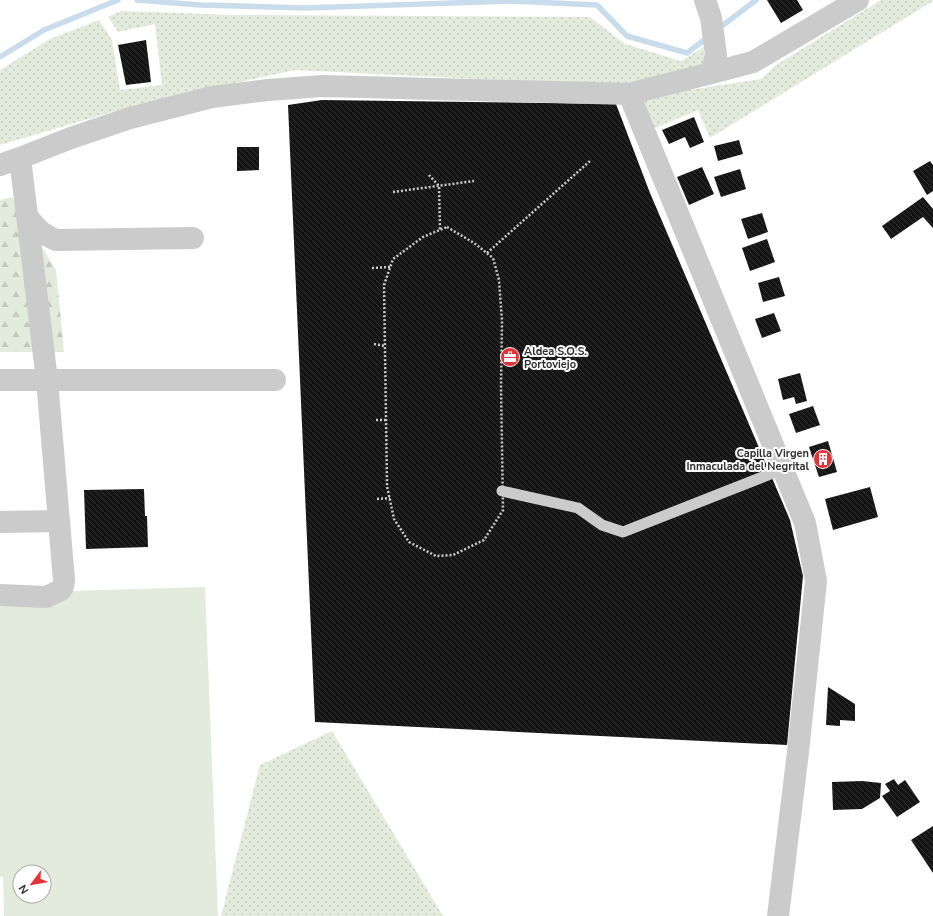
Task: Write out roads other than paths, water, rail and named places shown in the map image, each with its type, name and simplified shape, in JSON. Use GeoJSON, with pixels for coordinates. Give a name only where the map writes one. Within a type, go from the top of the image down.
{"type":"FeatureCollection","features":[{"type":"Feature","properties":{"kind":"street"},"geometry":{"type":"LineString","coordinates":[[705,0],[711,18],[716,55],[711,74]]}},
{"type":"Feature","properties":{"kind":"street"},"geometry":{"type":"LineString","coordinates":[[0,595],[46,597],[64,587],[47,380],[27,216],[10,162],[70,138],[130,118],[212,97],[268,90],[323,86],[629,94],[753,62],[858,0]]}},
{"type":"Feature","properties":{"kind":"street"},"geometry":{"type":"LineString","coordinates":[[629,94],[805,523],[816,581],[798,752],[778,916]]}},
{"type":"Feature","properties":{"kind":"street"},"geometry":{"type":"LineString","coordinates":[[27,216],[38,230],[56,240],[194,238]]}},
{"type":"Feature","properties":{"kind":"street"},"geometry":{"type":"LineString","coordinates":[[0,380],[275,380]]}},
{"type":"Feature","properties":{"kind":"street"},"geometry":{"type":"LineString","coordinates":[[0,522],[59,521]]}},
{"type":"Feature","properties":{"kind":"lane"},"geometry":{"type":"LineString","coordinates":[[502,491],[578,508],[602,525],[623,532],[783,469]]}},
{"type":"Feature","properties":{"kind":"waterway"},"geometry":{"type":"LineString","coordinates":[[0,57],[44,30],[118,0]]}},
{"type":"Feature","properties":{"kind":"waterway"},"geometry":{"type":"LineString","coordinates":[[137,0],[200,5],[305,8],[512,1],[597,5],[627,36],[687,53],[708,37]]}},
{"type":"Feature","properties":{"kind":"waterway"},"geometry":{"type":"LineString","coordinates":[[718,29],[756,0]]}},
{"type":"Feature","properties":{"kind":"place","name":"Aldea S.O.S. Portoviejo"},"geometry":{"type":"Point","coordinates":[510,357]}},
{"type":"Feature","properties":{"kind":"place","name":"Capilla Virgen Inmaculada del Negrital"},"geometry":{"type":"Point","coordinates":[823,459]}}]}
